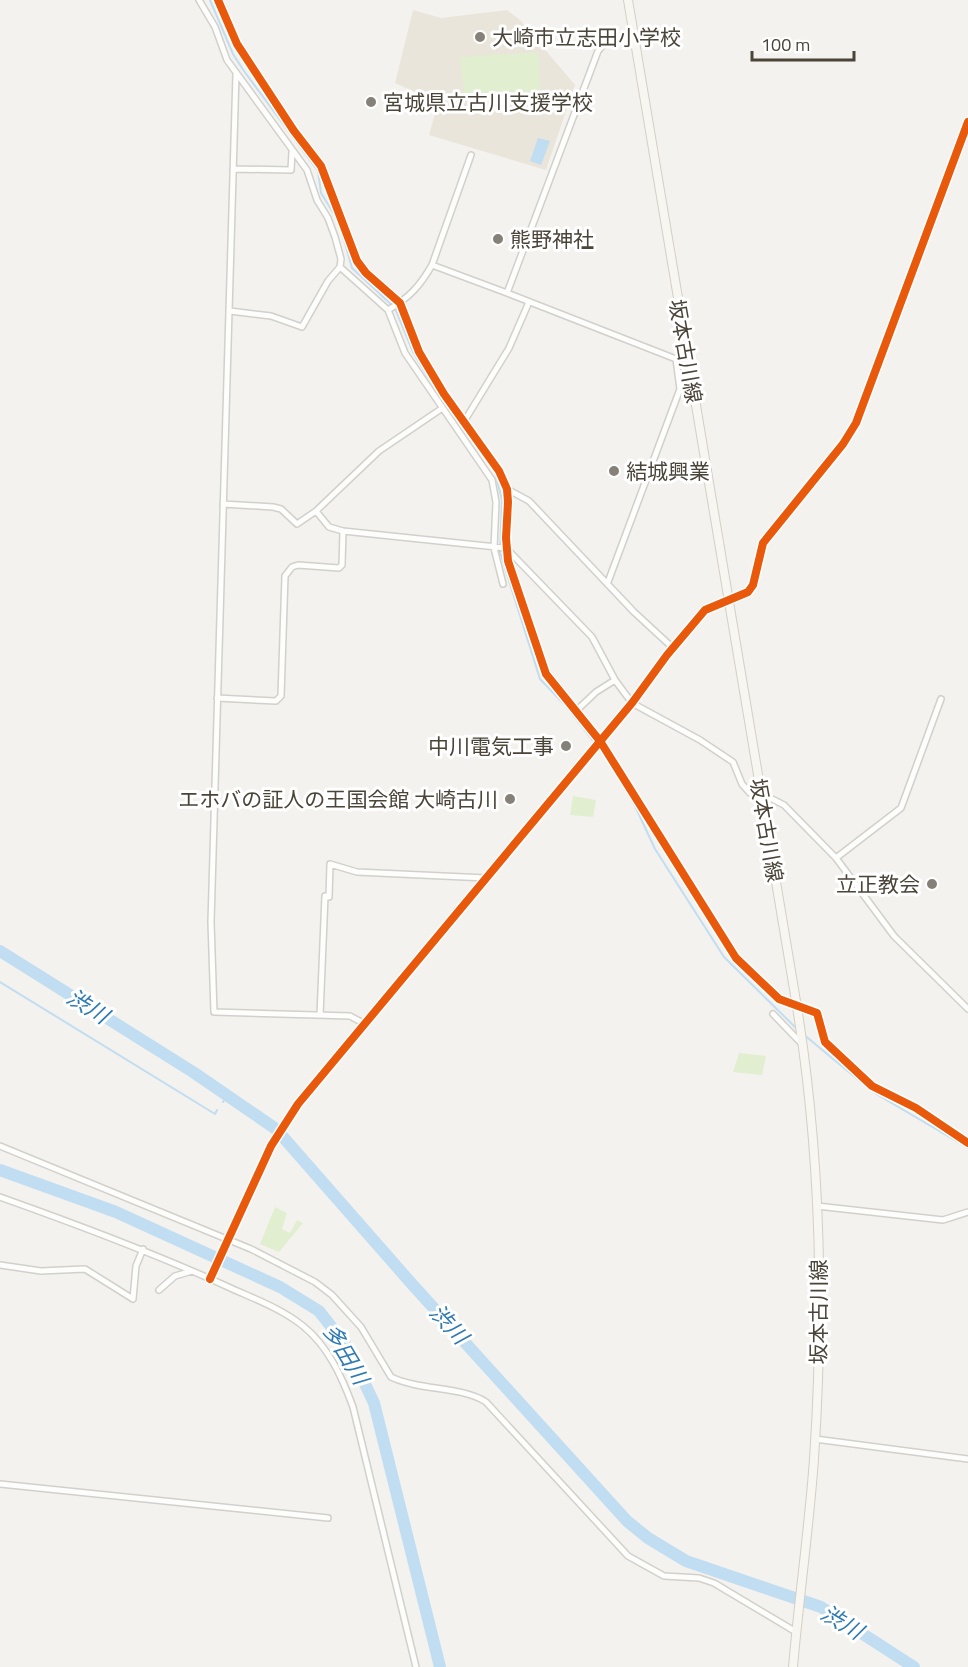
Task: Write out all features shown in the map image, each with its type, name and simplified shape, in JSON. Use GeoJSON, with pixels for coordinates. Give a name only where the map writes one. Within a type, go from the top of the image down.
{"type":"FeatureCollection","features":[{"type":"Feature","properties":{"kind":"main road","name":"坂本古川線"},"geometry":{"type":"LineString","coordinates":[[628,0],[803,1044],[817,1206],[820,1303],[815,1439],[793,1667]]}},
{"type":"Feature","properties":{"kind":"street"},"geometry":{"type":"LineString","coordinates":[[199,0],[209,13],[226,60],[255,96],[292,152],[307,170],[317,200],[328,218],[341,259],[340,267],[328,281],[302,327],[272,316],[230,311]]}},
{"type":"Feature","properties":{"kind":"street"},"geometry":{"type":"LineString","coordinates":[[218,0],[237,44],[294,131],[321,166],[357,261],[366,273],[399,304],[419,352],[444,394],[499,471],[507,489],[500,548],[546,674],[577,710],[599,742],[736,958],[779,999],[817,1013],[825,1042],[872,1086],[916,1108],[968,1143]]}},
{"type":"Feature","properties":{"kind":"street"},"geometry":{"type":"LineString","coordinates":[[507,293],[598,51],[613,38],[634,33]]}},
{"type":"Feature","properties":{"kind":"street"},"geometry":{"type":"LineString","coordinates":[[237,74],[211,922],[214,1012],[350,1016],[365,1024]]}},
{"type":"Feature","properties":{"kind":"street"},"geometry":{"type":"LineString","coordinates":[[212,1276],[273,1144],[288,1119],[632,703],[705,610],[748,592],[753,585],[758,552],[763,543],[843,444],[856,423],[968,122]]}},
{"type":"Feature","properties":{"kind":"street"},"geometry":{"type":"LineString","coordinates":[[233,169],[291,170],[292,152]]}},
{"type":"Feature","properties":{"kind":"street"},"geometry":{"type":"LineString","coordinates":[[389,310],[420,286],[432,265],[471,155]]}},
{"type":"Feature","properties":{"kind":"street"},"geometry":{"type":"LineString","coordinates":[[432,265],[676,359],[687,358]]}},
{"type":"Feature","properties":{"kind":"street"},"geometry":{"type":"LineString","coordinates":[[340,267],[389,310],[405,353],[441,409],[492,480],[503,584]]}},
{"type":"Feature","properties":{"kind":"street"},"geometry":{"type":"LineString","coordinates":[[454,425],[463,419],[509,348],[530,302]]}},
{"type":"Feature","properties":{"kind":"street"},"geometry":{"type":"LineString","coordinates":[[608,582],[680,389],[676,359]]}},
{"type":"Feature","properties":{"kind":"street"},"geometry":{"type":"LineString","coordinates":[[223,504],[281,509],[297,524],[316,511],[359,467],[441,409]]}},
{"type":"Feature","properties":{"kind":"street"},"geometry":{"type":"LineString","coordinates":[[507,489],[529,501],[634,612],[673,648]]}},
{"type":"Feature","properties":{"kind":"street"},"geometry":{"type":"LineString","coordinates":[[316,511],[329,527],[343,531],[500,548],[581,624],[596,643],[615,680],[632,703],[700,740],[733,762],[745,788],[750,793],[784,805],[836,858],[894,936],[968,1009]]}},
{"type":"Feature","properties":{"kind":"street"},"geometry":{"type":"LineString","coordinates":[[218,698],[276,701],[281,696],[285,576],[292,567],[298,565],[339,568],[342,565],[343,531]]}},
{"type":"Feature","properties":{"kind":"street"},"geometry":{"type":"LineString","coordinates":[[577,710],[596,692],[615,680]]}},
{"type":"Feature","properties":{"kind":"street"},"geometry":{"type":"LineString","coordinates":[[836,858],[901,808],[941,699]]}},
{"type":"Feature","properties":{"kind":"street"},"geometry":{"type":"LineString","coordinates":[[320,1015],[325,896],[329,897],[330,864],[357,872],[486,878]]}},
{"type":"Feature","properties":{"kind":"street"},"geometry":{"type":"LineString","coordinates":[[774,1014],[803,1044]]}},
{"type":"Feature","properties":{"kind":"street"},"geometry":{"type":"LineString","coordinates":[[0,1146],[291,1269],[332,1295],[362,1327],[392,1377],[428,1388],[473,1395],[486,1402],[618,1548],[645,1567],[664,1576],[690,1577],[714,1583],[796,1628]]}},
{"type":"Feature","properties":{"kind":"street"},"geometry":{"type":"LineString","coordinates":[[0,1197],[143,1249],[192,1271],[212,1276],[282,1312],[303,1326],[338,1370],[359,1431],[416,1667]]}},
{"type":"Feature","properties":{"kind":"street"},"geometry":{"type":"LineString","coordinates":[[817,1206],[943,1220],[968,1212]]}},
{"type":"Feature","properties":{"kind":"street"},"geometry":{"type":"LineString","coordinates":[[0,1265],[41,1271],[85,1269],[133,1299],[136,1266],[143,1249]]}},
{"type":"Feature","properties":{"kind":"street"},"geometry":{"type":"LineString","coordinates":[[159,1290],[175,1276],[192,1271]]}},
{"type":"Feature","properties":{"kind":"street"},"geometry":{"type":"LineString","coordinates":[[815,1439],[968,1459]]}},
{"type":"Feature","properties":{"kind":"street"},"geometry":{"type":"LineString","coordinates":[[0,1484],[328,1518]]}},
{"type":"Feature","properties":{"kind":"shaded area","name":"大崎市立志田小学校"},"geometry":{"type":"Polygon","coordinates":[[[413,10],[441,18],[507,10],[520,20],[575,85],[546,170],[429,135],[438,102],[395,83],[413,10]]]}},
{"type":"Feature","properties":{"kind":"green space"},"geometry":{"type":"Polygon","coordinates":[[[538,52],[541,94],[465,100],[460,57],[538,52]]]}},
{"type":"Feature","properties":{"kind":"green space"},"geometry":{"type":"Polygon","coordinates":[[[573,796],[596,800],[593,817],[570,815],[573,796]]]}},
{"type":"Feature","properties":{"kind":"green space"},"geometry":{"type":"Polygon","coordinates":[[[739,1053],[766,1056],[762,1075],[733,1072],[739,1053]]]}},
{"type":"Feature","properties":{"kind":"green space"},"geometry":{"type":"Polygon","coordinates":[[[275,1207],[287,1213],[282,1229],[290,1233],[297,1220],[303,1223],[279,1252],[260,1244],[275,1207]]]}},
{"type":"Feature","properties":{"kind":"water"},"geometry":{"type":"Polygon","coordinates":[[[538,138],[550,141],[541,165],[530,161],[538,138]]]}},
{"type":"Feature","properties":{"kind":"waterway"},"geometry":{"type":"LineString","coordinates":[[210,0],[233,54],[318,171],[321,193],[339,222],[352,268],[395,308],[413,352],[428,377],[495,472],[502,500],[500,552],[540,679],[565,705],[607,759],[635,806],[655,849],[724,957],[797,1029]]}},
{"type":"Feature","properties":{"kind":"waterway","name":"渋川"},"geometry":{"type":"LineString","coordinates":[[0,951],[193,1072],[276,1129],[411,1283],[627,1521],[648,1538],[686,1561],[821,1607],[914,1667]]}},
{"type":"Feature","properties":{"kind":"waterway"},"geometry":{"type":"LineString","coordinates":[[0,982],[215,1114],[217,1110]]}},
{"type":"Feature","properties":{"kind":"waterway"},"geometry":{"type":"LineString","coordinates":[[803,1034],[873,1092],[968,1148]]}},
{"type":"Feature","properties":{"kind":"waterway","name":"渋川"},"geometry":{"type":"LineString","coordinates":[[223,1102],[228,1094]]}},
{"type":"Feature","properties":{"kind":"waterway","name":"多田川"},"geometry":{"type":"LineString","coordinates":[[0,1170],[116,1212],[280,1287],[319,1311],[348,1348],[374,1403],[440,1667]]}},
{"type":"Feature","properties":{"kind":"cycle path"},"geometry":{"type":"LineString","coordinates":[[218,0],[237,44],[294,131],[321,166],[357,261],[366,273],[400,303],[419,352],[444,394],[499,471],[507,489],[508,561],[546,674],[600,741],[736,958],[779,999],[817,1013],[825,1042],[872,1086],[916,1108],[968,1143]]}},
{"type":"Feature","properties":{"kind":"cycle path"},"geometry":{"type":"LineString","coordinates":[[210,1279],[271,1146],[298,1104],[632,703],[667,655],[705,610],[748,592],[753,585],[763,543],[843,444],[856,423],[968,122]]}},
{"type":"Feature","properties":{"kind":"place","name":"大崎市立志田小学校"},"geometry":{"type":"Point","coordinates":[480,37]}},
{"type":"Feature","properties":{"kind":"place","name":"宮城県立古川支援学校"},"geometry":{"type":"Point","coordinates":[371,102]}},
{"type":"Feature","properties":{"kind":"place","name":"熊野神社"},"geometry":{"type":"Point","coordinates":[498,239]}},
{"type":"Feature","properties":{"kind":"place","name":"結城興業"},"geometry":{"type":"Point","coordinates":[614,471]}},
{"type":"Feature","properties":{"kind":"place","name":"中川電気工事"},"geometry":{"type":"Point","coordinates":[566,746]}},
{"type":"Feature","properties":{"kind":"place","name":"エホバの証人の王国会館 大崎古川"},"geometry":{"type":"Point","coordinates":[510,799]}},
{"type":"Feature","properties":{"kind":"place","name":"立正教会"},"geometry":{"type":"Point","coordinates":[932,884]}}]}
